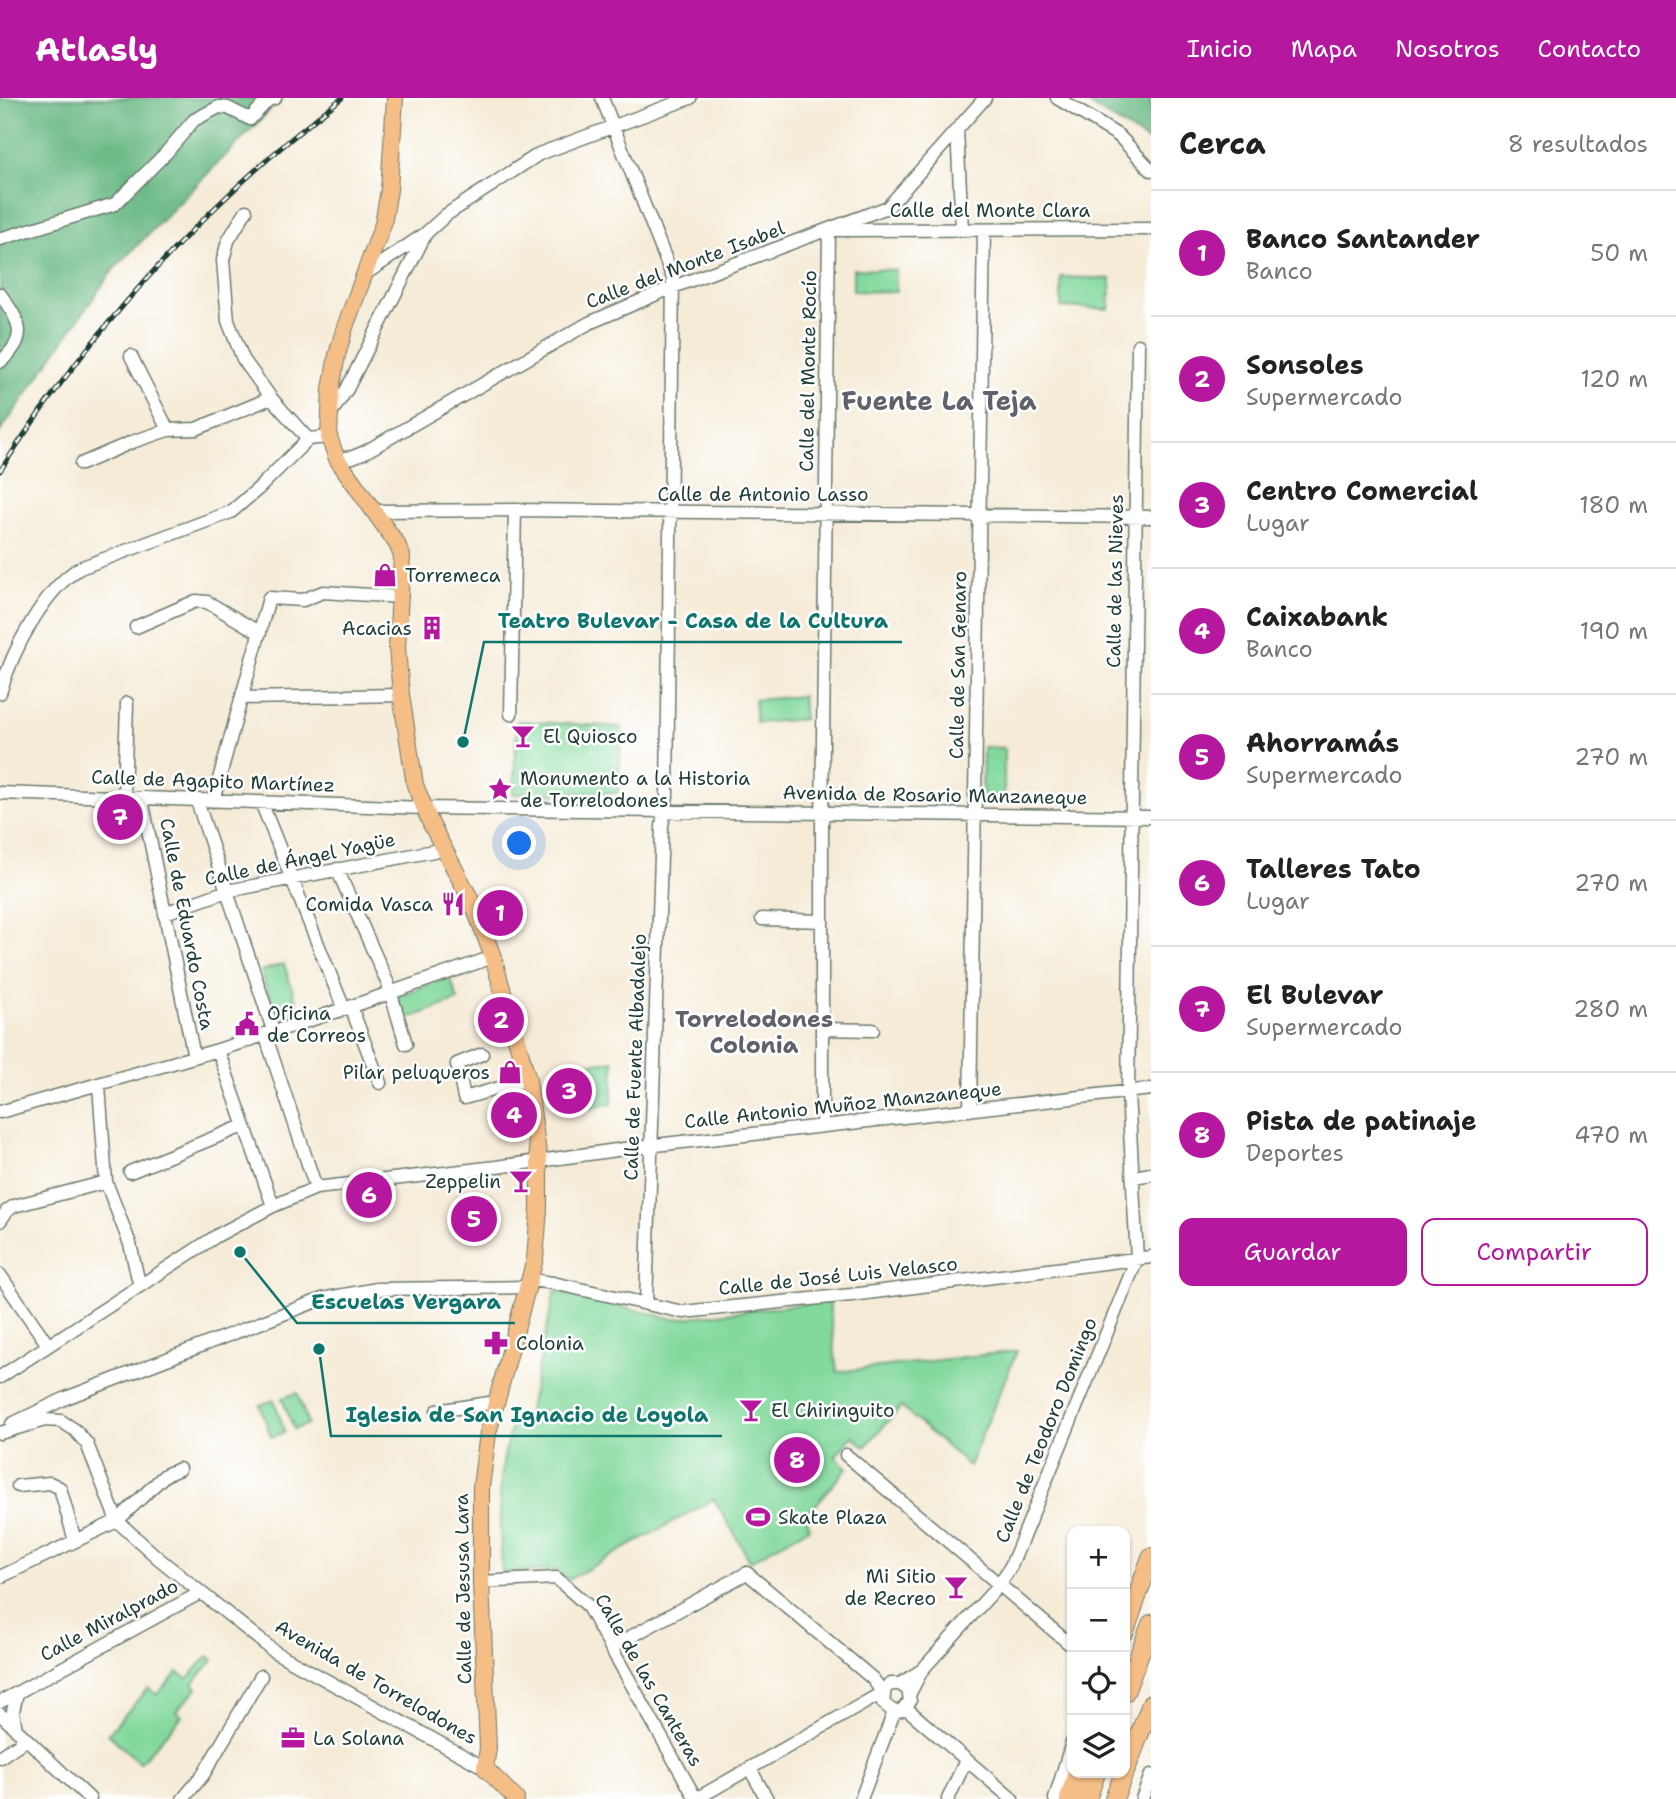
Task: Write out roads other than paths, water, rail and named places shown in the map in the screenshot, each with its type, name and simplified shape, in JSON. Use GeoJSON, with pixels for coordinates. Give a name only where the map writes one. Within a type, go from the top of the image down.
{"type":"FeatureCollection","features":[{"type":"Feature","properties":{"kind":"highway"},"geometry":{"type":"LineString","coordinates":[[1130,1617],[1151,1557]]}},
{"type":"Feature","properties":{"kind":"highway"},"geometry":{"type":"LineString","coordinates":[[1130,1679],[1151,1625]]}},
{"type":"Feature","properties":{"kind":"highway"},"geometry":{"type":"LineString","coordinates":[[1130,1759],[1151,1704]]}},
{"type":"Feature","properties":{"kind":"highway"},"geometry":{"type":"LineString","coordinates":[[1069,1799],[1070,1778]]}},
{"type":"Feature","properties":{"kind":"highway"},"geometry":{"type":"LineString","coordinates":[[1087,1799],[1094,1778]]}},
{"type":"Feature","properties":{"kind":"highway"},"geometry":{"type":"LineString","coordinates":[[1114,1799],[1123,1778]]}},
{"type":"Feature","properties":{"kind":"main road"},"geometry":{"type":"LineString","coordinates":[[374,511],[337,459],[329,437],[329,416],[337,355],[379,238],[389,190],[395,98]]}},
{"type":"Feature","properties":{"kind":"main road","name":"Calle de Jesusa Lara"},"geometry":{"type":"LineString","coordinates":[[374,511],[402,556],[397,648],[401,695],[415,785],[473,904],[493,957],[528,1080],[539,1161],[539,1209],[530,1284],[488,1433],[481,1487],[481,1582],[488,1748],[485,1768]]}},
{"type":"Feature","properties":{"kind":"main road","name":"Avenida de Torrelodones"},"geometry":{"type":"LineString","coordinates":[[485,1768],[516,1799]]}},
{"type":"Feature","properties":{"kind":"street"},"geometry":{"type":"LineString","coordinates":[[0,239],[115,204],[166,153],[194,120],[219,107],[228,108],[250,120],[268,100],[275,98]]}},
{"type":"Feature","properties":{"kind":"street","name":"Calle de Fuente Albadalejo"},"geometry":{"type":"LineString","coordinates":[[603,98],[673,278],[665,811],[662,825],[646,1304]]}},
{"type":"Feature","properties":{"kind":"street"},"geometry":{"type":"LineString","coordinates":[[365,274],[425,234],[446,215],[539,154],[613,127],[673,101],[690,98]]}},
{"type":"Feature","properties":{"kind":"street","name":"Calle del Monte Isabel"},"geometry":{"type":"LineString","coordinates":[[337,459],[365,452],[589,323],[673,287],[887,207],[985,98]]}},
{"type":"Feature","properties":{"kind":"street"},"geometry":{"type":"LineString","coordinates":[[1057,98],[1119,136],[1151,170]]}},
{"type":"Feature","properties":{"kind":"street"},"geometry":{"type":"LineString","coordinates":[[957,129],[961,230]]}},
{"type":"Feature","properties":{"kind":"street"},"geometry":{"type":"LineString","coordinates":[[246,211],[228,241],[223,260],[228,321],[243,359],[271,398],[307,439]]}},
{"type":"Feature","properties":{"kind":"street","name":"Calle del Monte Clara"},"geometry":{"type":"LineString","coordinates":[[829,230],[1151,229]]}},
{"type":"Feature","properties":{"kind":"street","name":"Calle del Monte Rocío"},"geometry":{"type":"LineString","coordinates":[[822,1126],[829,230]]}},
{"type":"Feature","properties":{"kind":"street","name":"Calle de San Genaro"},"geometry":{"type":"LineString","coordinates":[[970,1110],[984,230]]}},
{"type":"Feature","properties":{"kind":"street"},"geometry":{"type":"LineString","coordinates":[[379,238],[388,247],[425,234]]}},
{"type":"Feature","properties":{"kind":"street"},"geometry":{"type":"LineString","coordinates":[[329,416],[347,389],[425,234]]}},
{"type":"Feature","properties":{"kind":"street"},"geometry":{"type":"LineString","coordinates":[[0,295],[15,315],[21,332],[17,344],[0,362]]}},
{"type":"Feature","properties":{"kind":"street","name":"Calle de las Nieves"},"geometry":{"type":"LineString","coordinates":[[1128,1093],[1138,345]]}},
{"type":"Feature","properties":{"kind":"street"},"geometry":{"type":"LineString","coordinates":[[131,356],[168,430]]}},
{"type":"Feature","properties":{"kind":"street"},"geometry":{"type":"LineString","coordinates":[[80,464],[168,430],[196,429],[271,398]]}},
{"type":"Feature","properties":{"kind":"street"},"geometry":{"type":"LineString","coordinates":[[0,693],[15,655],[38,611],[54,588],[66,577],[79,568],[231,512],[260,488],[307,439],[329,437]]}},
{"type":"Feature","properties":{"kind":"street"},"geometry":{"type":"LineString","coordinates":[[511,714],[514,510]]}},
{"type":"Feature","properties":{"kind":"street","name":"Calle de Antonio Lasso"},"geometry":{"type":"LineString","coordinates":[[374,511],[1151,517]]}},
{"type":"Feature","properties":{"kind":"street"},"geometry":{"type":"LineString","coordinates":[[213,801],[269,598],[303,600],[323,592],[401,597]]}},
{"type":"Feature","properties":{"kind":"street"},"geometry":{"type":"LineString","coordinates":[[136,627],[196,601],[207,602],[260,633]]}},
{"type":"Feature","properties":{"kind":"street"},"geometry":{"type":"LineString","coordinates":[[242,698],[401,695]]}},
{"type":"Feature","properties":{"kind":"street"},"geometry":{"type":"LineString","coordinates":[[124,799],[127,703]]}},
{"type":"Feature","properties":{"kind":"street","name":"Calle de Agapito Martínez"},"geometry":{"type":"LineString","coordinates":[[0,793],[424,808]]}},
{"type":"Feature","properties":{"kind":"street","name":"Calle de Eduardo Costa"},"geometry":{"type":"LineString","coordinates":[[142,800],[194,1057]]}},
{"type":"Feature","properties":{"kind":"street"},"geometry":{"type":"LineString","coordinates":[[197,801],[227,891],[316,1188]]}},
{"type":"Feature","properties":{"kind":"street"},"geometry":{"type":"LineString","coordinates":[[261,802],[380,1083]]}},
{"type":"Feature","properties":{"kind":"street","name":"Avenida de Rosario Manzaneque"},"geometry":{"type":"LineString","coordinates":[[424,808],[1151,817]]}},
{"type":"Feature","properties":{"kind":"street","name":"Calle de Ángel Yagüe"},"geometry":{"type":"LineString","coordinates":[[165,913],[227,891],[444,849]]}},
{"type":"Feature","properties":{"kind":"street"},"geometry":{"type":"LineString","coordinates":[[337,869],[390,994],[406,1044]]}},
{"type":"Feature","properties":{"kind":"street"},"geometry":{"type":"LineString","coordinates":[[762,919],[822,920]]}},
{"type":"Feature","properties":{"kind":"street"},"geometry":{"type":"LineString","coordinates":[[0,1112],[218,1050],[493,957]]}},
{"type":"Feature","properties":{"kind":"street"},"geometry":{"type":"LineString","coordinates":[[822,1029],[873,1030]]}},
{"type":"Feature","properties":{"kind":"street"},"geometry":{"type":"LineString","coordinates":[[218,1050],[273,1206]]}},
{"type":"Feature","properties":{"kind":"street"},"geometry":{"type":"LineString","coordinates":[[482,1054],[457,1064],[464,1098],[528,1080]]}},
{"type":"Feature","properties":{"kind":"street"},"geometry":{"type":"LineString","coordinates":[[99,1085],[106,1182],[131,1244],[141,1283]]}},
{"type":"Feature","properties":{"kind":"street","name":"Calle Antonio Muñoz Manzaneque"},"geometry":{"type":"LineString","coordinates":[[0,1377],[218,1235],[273,1206],[316,1188],[651,1146],[1151,1089]]}},
{"type":"Feature","properties":{"kind":"street","name":"Calle de Teodoro Domingo"},"geometry":{"type":"LineString","coordinates":[[910,1693],[922,1670],[999,1585],[1011,1566],[1137,1259],[1128,1093]]}},
{"type":"Feature","properties":{"kind":"street"},"geometry":{"type":"LineString","coordinates":[[130,1172],[243,1126]]}},
{"type":"Feature","properties":{"kind":"street"},"geometry":{"type":"LineString","coordinates":[[1134,1177],[1151,1174]]}},
{"type":"Feature","properties":{"kind":"street"},"geometry":{"type":"LineString","coordinates":[[0,1220],[14,1206],[106,1182]]}},
{"type":"Feature","properties":{"kind":"street","name":"Calle de José Luis Velasco"},"geometry":{"type":"LineString","coordinates":[[0,1432],[65,1398],[322,1299],[377,1289],[553,1283],[683,1312],[851,1295],[1151,1257]]}},
{"type":"Feature","properties":{"kind":"street"},"geometry":{"type":"LineString","coordinates":[[0,1275],[48,1345]]}},
{"type":"Feature","properties":{"kind":"street"},"geometry":{"type":"LineString","coordinates":[[0,1432],[45,1420],[61,1421],[65,1398]]}},
{"type":"Feature","properties":{"kind":"street"},"geometry":{"type":"LineString","coordinates":[[437,1411],[496,1402]]}},
{"type":"Feature","properties":{"kind":"street","name":"Avenida de Torrelodones"},"geometry":{"type":"LineString","coordinates":[[61,1421],[75,1430],[87,1444],[117,1521],[200,1593],[275,1652],[485,1768]]}},
{"type":"Feature","properties":{"kind":"street"},"geometry":{"type":"LineString","coordinates":[[846,1455],[1067,1642]]}},
{"type":"Feature","properties":{"kind":"street"},"geometry":{"type":"LineString","coordinates":[[0,1577],[117,1521],[164,1475],[179,1469]]}},
{"type":"Feature","properties":{"kind":"street"},"geometry":{"type":"LineString","coordinates":[[18,1486],[50,1483],[60,1488],[75,1541]]}},
{"type":"Feature","properties":{"kind":"street"},"geometry":{"type":"LineString","coordinates":[[1130,1595],[1151,1547]]}},
{"type":"Feature","properties":{"kind":"street"},"geometry":{"type":"LineString","coordinates":[[612,1647],[747,1573],[873,1679],[882,1696],[1012,1799]]}},
{"type":"Feature","properties":{"kind":"street","name":"Calle de las Canteras"},"geometry":{"type":"LineString","coordinates":[[481,1582],[556,1578],[587,1605],[696,1799]]}},
{"type":"Feature","properties":{"kind":"street","name":"Calle Miralprado"},"geometry":{"type":"LineString","coordinates":[[0,1702],[200,1593]]}},
{"type":"Feature","properties":{"kind":"street","name":"Calle de Teodoro Domingo"},"geometry":{"type":"LineString","coordinates":[[900,1684],[922,1670]]}},
{"type":"Feature","properties":{"kind":"street"},"geometry":{"type":"LineString","coordinates":[[183,1799],[204,1775],[261,1676]]}},
{"type":"Feature","properties":{"kind":"street"},"geometry":{"type":"LineString","coordinates":[[696,1799],[882,1696],[888,1686],[900,1684],[910,1693],[910,1701],[900,1710],[861,1799]]}},
{"type":"Feature","properties":{"kind":"street"},"geometry":{"type":"LineString","coordinates":[[17,1693],[13,1711],[21,1735]]}},
{"type":"Feature","properties":{"kind":"street"},"geometry":{"type":"LineString","coordinates":[[0,1714],[90,1799]]}},
{"type":"Feature","properties":{"kind":"street"},"geometry":{"type":"LineString","coordinates":[[0,1757],[21,1735]]}},
{"type":"Feature","properties":{"kind":"street"},"geometry":{"type":"LineString","coordinates":[[948,1799],[966,1760]]}},
{"type":"Feature","properties":{"kind":"street"},"geometry":{"type":"LineString","coordinates":[[750,1769],[767,1799]]}},
{"type":"Feature","properties":{"kind":"street"},"geometry":{"type":"LineString","coordinates":[[1145,1798],[1151,1775]]}},
{"type":"Feature","properties":{"kind":"street"},"geometry":{"type":"LineString","coordinates":[[1053,1799],[1067,1778]]}},
{"type":"Feature","properties":{"kind":"railway"},"geometry":{"type":"LineString","coordinates":[[0,471],[73,367],[155,270],[245,180],[342,98]]}},
{"type":"Feature","properties":{"kind":"place","name":"Torremeca"},"geometry":{"type":"Point","coordinates":[385,575]}},
{"type":"Feature","properties":{"kind":"place","name":"Acacias"},"geometry":{"type":"Point","coordinates":[432,628]}},
{"type":"Feature","properties":{"kind":"place","name":"El Quiosco"},"geometry":{"type":"Point","coordinates":[523,736]}},
{"type":"Feature","properties":{"kind":"place","name":"Teatro Bulevar - Casa de la Cultura"},"geometry":{"type":"Point","coordinates":[463,742]}},
{"type":"Feature","properties":{"kind":"place","name":"Monumento a la Historia de Torrelodones"},"geometry":{"type":"Point","coordinates":[500,789]}},
{"type":"Feature","properties":{"kind":"place","name":"El Bulevar"},"geometry":{"type":"Point","coordinates":[120,817]}},
{"type":"Feature","properties":{"kind":"place","name":"Comida Vasca"},"geometry":{"type":"Point","coordinates":[453,904]}},
{"type":"Feature","properties":{"kind":"place","name":"Banco Santander"},"geometry":{"type":"Point","coordinates":[500,913]}},
{"type":"Feature","properties":{"kind":"place","name":"Sonsoles"},"geometry":{"type":"Point","coordinates":[501,1020]}},
{"type":"Feature","properties":{"kind":"place","name":"Oficina de Correos"},"geometry":{"type":"Point","coordinates":[247,1024]}},
{"type":"Feature","properties":{"kind":"place","name":"Pilar peluqueros"},"geometry":{"type":"Point","coordinates":[510,1072]}},
{"type":"Feature","properties":{"kind":"place","name":"Centro Comercial"},"geometry":{"type":"Point","coordinates":[569,1091]}},
{"type":"Feature","properties":{"kind":"place","name":"Caixabank"},"geometry":{"type":"Point","coordinates":[514,1115]}},
{"type":"Feature","properties":{"kind":"place","name":"Zeppelin"},"geometry":{"type":"Point","coordinates":[521,1181]}},
{"type":"Feature","properties":{"kind":"place","name":"Talleres Tato"},"geometry":{"type":"Point","coordinates":[369,1195]}},
{"type":"Feature","properties":{"kind":"place","name":"Ahorramás"},"geometry":{"type":"Point","coordinates":[474,1219]}},
{"type":"Feature","properties":{"kind":"place","name":"Escuelas Vergara"},"geometry":{"type":"Point","coordinates":[240,1252]}},
{"type":"Feature","properties":{"kind":"place","name":"Colonia"},"geometry":{"type":"Point","coordinates":[496,1343]}},
{"type":"Feature","properties":{"kind":"place","name":"Iglesia de San Ignacio de Loyola"},"geometry":{"type":"Point","coordinates":[319,1349]}},
{"type":"Feature","properties":{"kind":"place","name":"El Chiringuito"},"geometry":{"type":"Point","coordinates":[751,1410]}},
{"type":"Feature","properties":{"kind":"place","name":"Pista de patinaje"},"geometry":{"type":"Point","coordinates":[797,1460]}},
{"type":"Feature","properties":{"kind":"place","name":"Skate Plaza"},"geometry":{"type":"Point","coordinates":[758,1517]}},
{"type":"Feature","properties":{"kind":"place","name":"Mi Sitio de Recreo"},"geometry":{"type":"Point","coordinates":[956,1587]}},
{"type":"Feature","properties":{"kind":"place","name":"La Solana"},"geometry":{"type":"Point","coordinates":[293,1738]}},
{"type":"Feature","properties":{"kind":"district","name":"Fuente La Teja"},"geometry":{"type":"Point","coordinates":[939,400]}},
{"type":"Feature","properties":{"kind":"district","name":"Torrelodones Colonia"},"geometry":{"type":"Point","coordinates":[754,1032]}}]}
